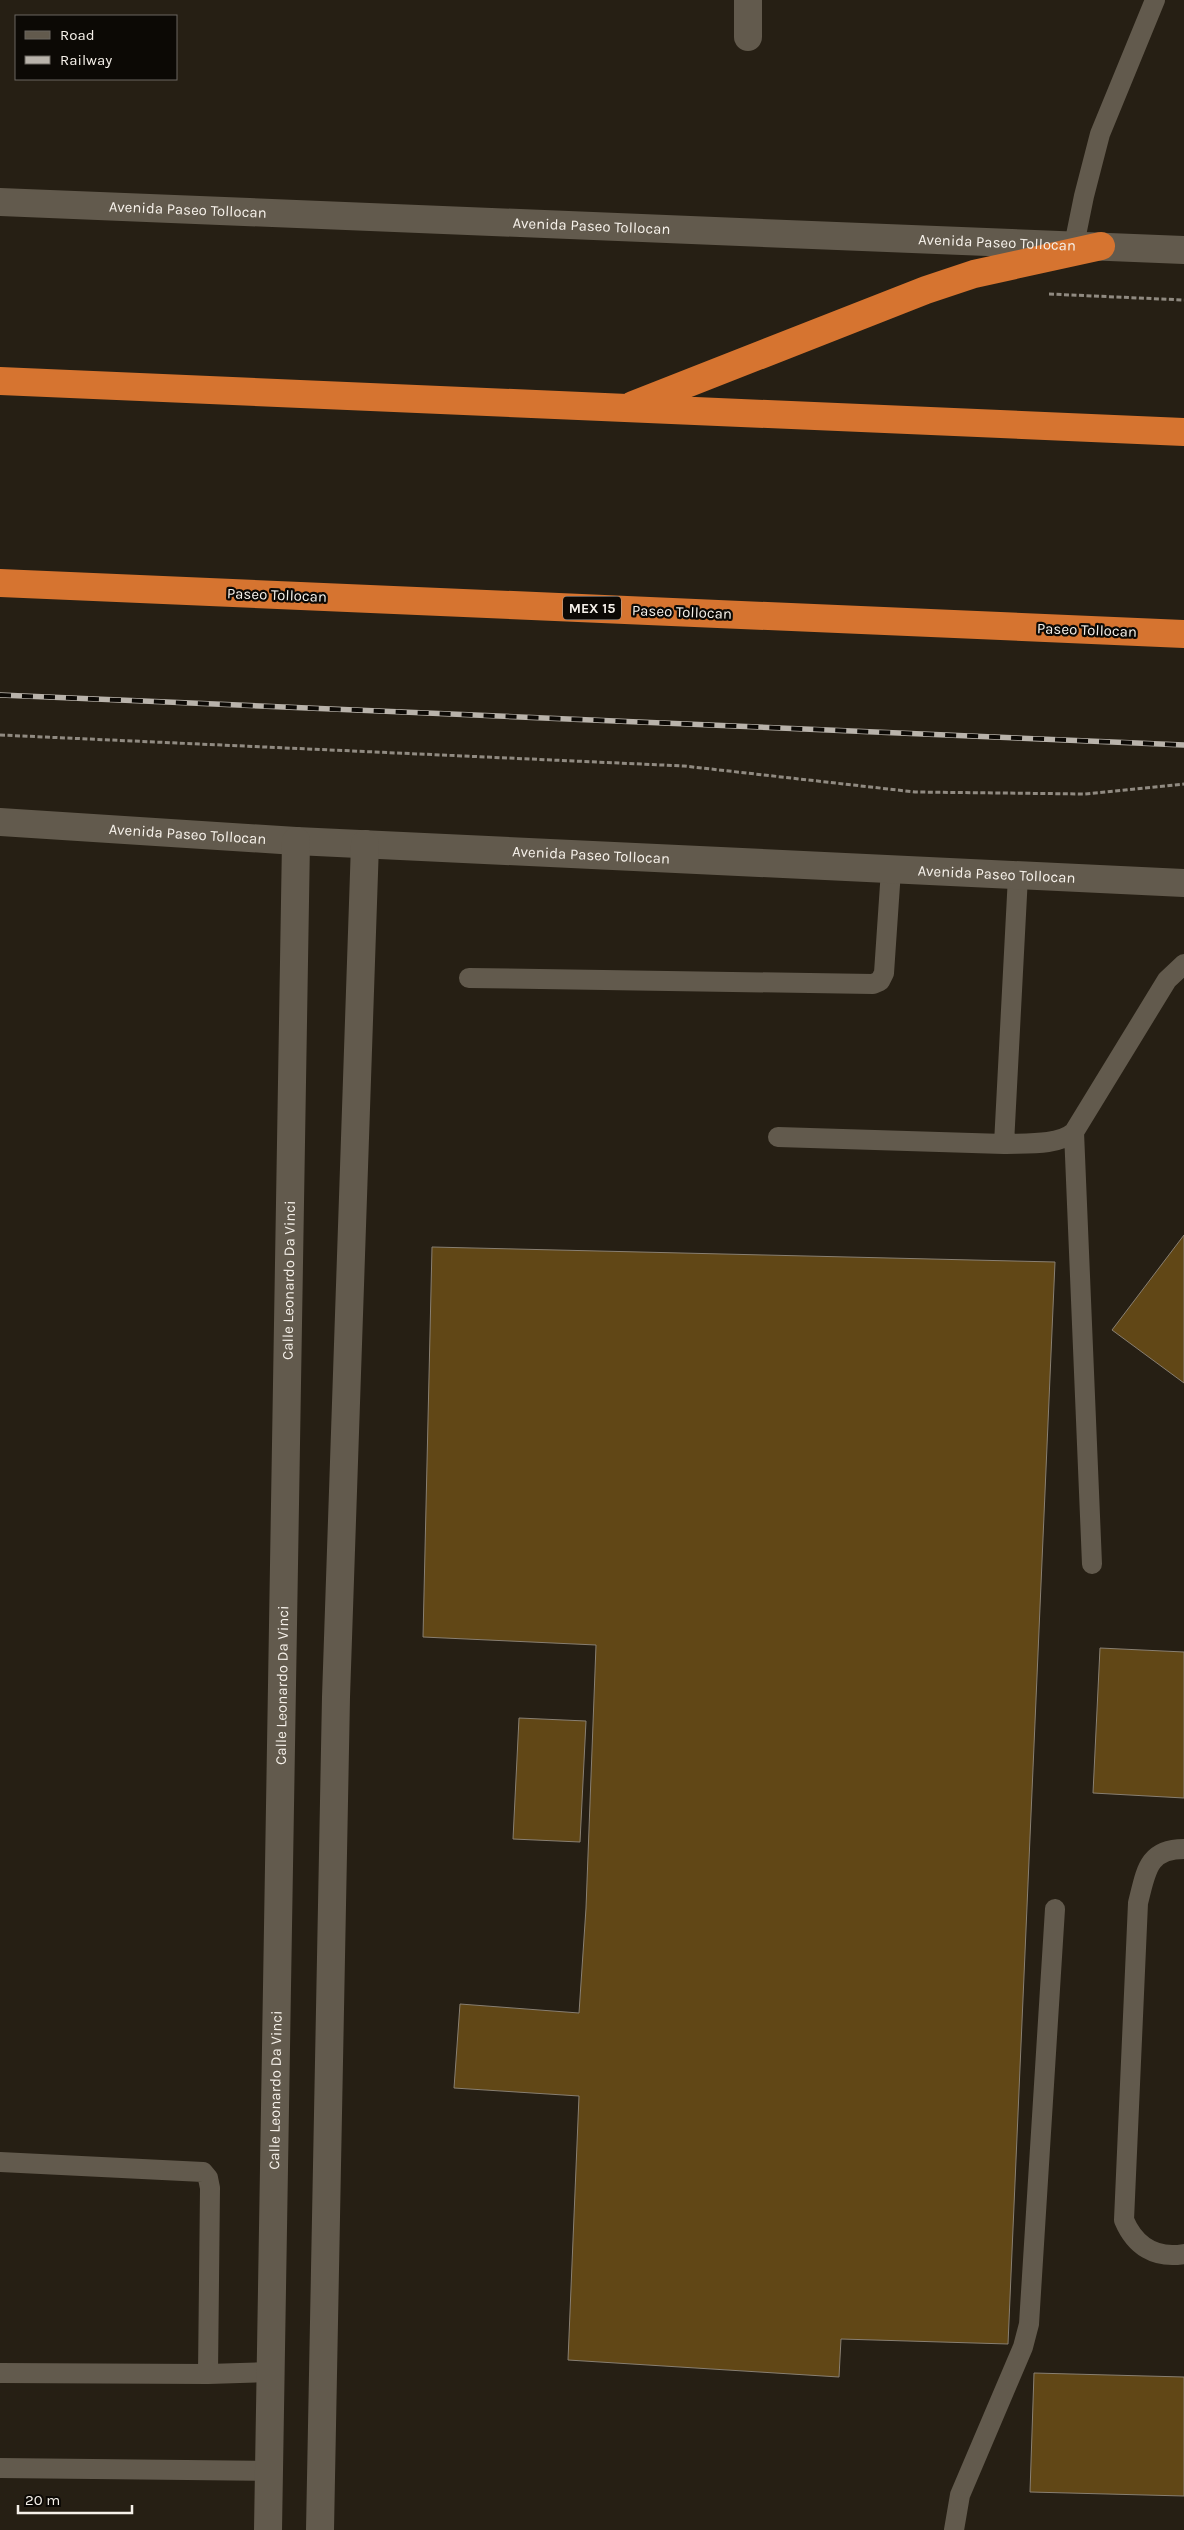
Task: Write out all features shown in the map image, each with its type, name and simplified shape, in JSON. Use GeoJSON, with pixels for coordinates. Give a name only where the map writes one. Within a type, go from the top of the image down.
{"type":"FeatureCollection","features":[{"type":"Feature","properties":{"kind":"highway"},"geometry":{"type":"LineString","coordinates":[[623,409],[926,290],[974,274],[1101,246]]}},
{"type":"Feature","properties":{"kind":"highway"},"geometry":{"type":"LineString","coordinates":[[0,382],[1184,432]]}},
{"type":"Feature","properties":{"kind":"highway","name":"Paseo Tollocan"},"geometry":{"type":"LineString","coordinates":[[0,583],[1184,634]]}},
{"type":"Feature","properties":{"kind":"main road"},"geometry":{"type":"LineString","coordinates":[[748,0],[748,37]]}},
{"type":"Feature","properties":{"kind":"main road","name":"Avenida Paseo Tollocan"},"geometry":{"type":"LineString","coordinates":[[0,202],[1184,250]]}},
{"type":"Feature","properties":{"kind":"main road","name":"Avenida Paseo Tollocan"},"geometry":{"type":"LineString","coordinates":[[0,822],[296,841],[1018,876],[1184,882]]}},
{"type":"Feature","properties":{"kind":"main road","name":"Calle Leonardo Da Vinci"},"geometry":{"type":"LineString","coordinates":[[268,2530],[296,841]]}},
{"type":"Feature","properties":{"kind":"main road"},"geometry":{"type":"LineString","coordinates":[[320,2530],[337,1688],[365,844]]}},
{"type":"Feature","properties":{"kind":"lane"},"geometry":{"type":"LineString","coordinates":[[1074,245],[1100,134],[1155,0]]}},
{"type":"Feature","properties":{"kind":"lane"},"geometry":{"type":"LineString","coordinates":[[470,978],[868,985],[880,980],[884,973],[891,870]]}},
{"type":"Feature","properties":{"kind":"lane"},"geometry":{"type":"LineString","coordinates":[[1004,1144],[1018,876]]}},
{"type":"Feature","properties":{"kind":"lane"},"geometry":{"type":"LineString","coordinates":[[778,1137],[1004,1144],[1057,1140],[1069,1136],[1074,1132],[1167,980],[1184,964]]}},
{"type":"Feature","properties":{"kind":"lane"},"geometry":{"type":"LineString","coordinates":[[1074,1132],[1092,1564]]}},
{"type":"Feature","properties":{"kind":"lane"},"geometry":{"type":"LineString","coordinates":[[1184,1849],[1163,1851],[1155,1857],[1145,1873],[1138,1903],[1124,2220],[1138,2244],[1151,2251],[1184,2254]]}},
{"type":"Feature","properties":{"kind":"lane"},"geometry":{"type":"LineString","coordinates":[[954,2530],[960,2495],[1023,2347],[1029,2324],[1056,1910]]}},
{"type":"Feature","properties":{"kind":"lane"},"geometry":{"type":"LineString","coordinates":[[0,2162],[203,2172],[208,2178],[210,2188],[208,2374]]}},
{"type":"Feature","properties":{"kind":"lane"},"geometry":{"type":"LineString","coordinates":[[0,2373],[208,2374],[272,2372]]}},
{"type":"Feature","properties":{"kind":"lane"},"geometry":{"type":"LineString","coordinates":[[0,2468],[270,2471]]}},
{"type":"Feature","properties":{"kind":"path"},"geometry":{"type":"LineString","coordinates":[[0,734],[684,766],[915,792],[1085,794],[1184,784]]}},
{"type":"Feature","properties":{"kind":"building"},"geometry":{"type":"Polygon","coordinates":[[[1184,1235],[1184,1383],[1112,1330],[1184,1235]]]}},
{"type":"Feature","properties":{"kind":"building"},"geometry":{"type":"Polygon","coordinates":[[[432,1247],[1055,1262],[1008,2344],[841,2339],[839,2377],[568,2360],[579,2096],[454,2088],[460,2004],[579,2013],[586,1908],[596,1645],[423,1637],[432,1247]]]}},
{"type":"Feature","properties":{"kind":"building"},"geometry":{"type":"Polygon","coordinates":[[[1100,1648],[1184,1652],[1184,1798],[1093,1793],[1100,1648]]]}},
{"type":"Feature","properties":{"kind":"building"},"geometry":{"type":"Polygon","coordinates":[[[519,1718],[586,1721],[580,1842],[513,1839],[519,1718]]]}},
{"type":"Feature","properties":{"kind":"building"},"geometry":{"type":"Polygon","coordinates":[[[1034,2373],[1184,2377],[1184,2496],[1030,2492],[1034,2373]]]}},
{"type":"Feature","properties":{"kind":"railway"},"geometry":{"type":"LineString","coordinates":[[0,695],[1184,745]]}}]}
